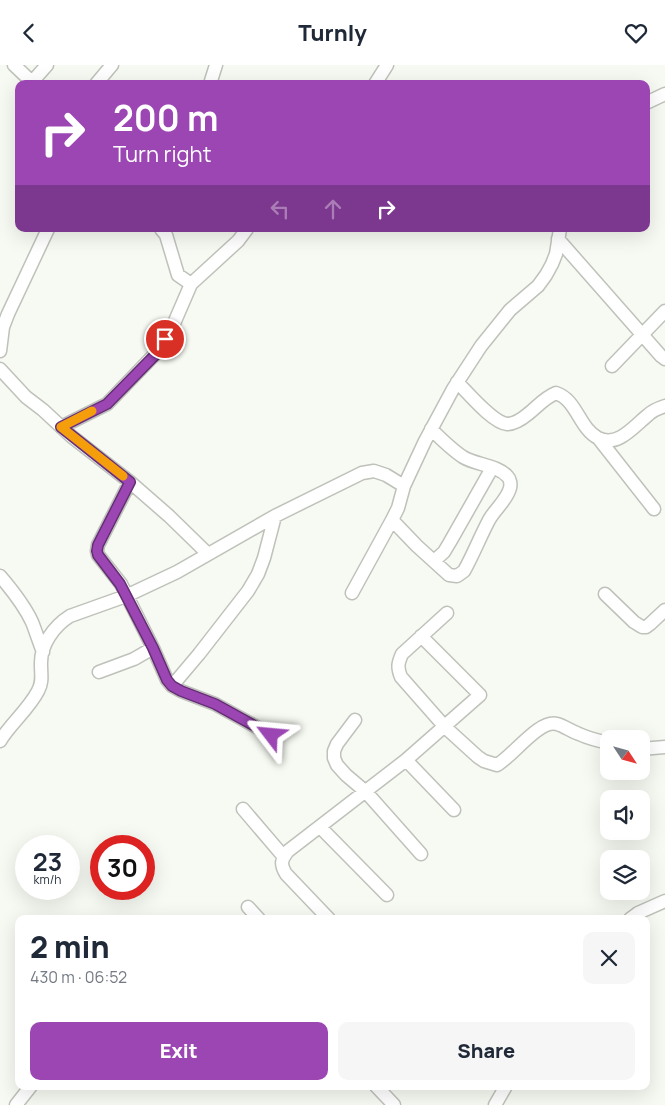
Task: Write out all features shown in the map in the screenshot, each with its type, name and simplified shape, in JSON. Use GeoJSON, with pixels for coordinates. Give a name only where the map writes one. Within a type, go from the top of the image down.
{"type":"FeatureCollection","features":[{"type":"Feature","properties":{"kind":"street"},"geometry":{"type":"LineString","coordinates":[[14,65],[30,80]]}},
{"type":"Feature","properties":{"kind":"street"},"geometry":{"type":"LineString","coordinates":[[35,80],[47,65]]}},
{"type":"Feature","properties":{"kind":"street"},"geometry":{"type":"LineString","coordinates":[[99,80],[112,65]]}},
{"type":"Feature","properties":{"kind":"street"},"geometry":{"type":"LineString","coordinates":[[211,80],[216,65]]}},
{"type":"Feature","properties":{"kind":"street"},"geometry":{"type":"LineString","coordinates":[[377,80],[386,65]]}},
{"type":"Feature","properties":{"kind":"street"},"geometry":{"type":"LineString","coordinates":[[650,101],[665,94]]}},
{"type":"Feature","properties":{"kind":"street"},"geometry":{"type":"LineString","coordinates":[[0,351],[8,314],[47,232]]}},
{"type":"Feature","properties":{"kind":"street"},"geometry":{"type":"LineString","coordinates":[[164,232],[178,275],[191,284]]}},
{"type":"Feature","properties":{"kind":"street"},"geometry":{"type":"LineString","coordinates":[[61,427],[107,404],[159,351],[172,328],[191,284],[238,241],[245,232]]}},
{"type":"Feature","properties":{"kind":"street"},"geometry":{"type":"LineString","coordinates":[[559,234],[665,359]]}},
{"type":"Feature","properties":{"kind":"street"},"geometry":{"type":"LineString","coordinates":[[352,593],[392,520],[404,486],[424,441],[457,382],[481,346],[510,310],[538,285],[546,275],[556,254],[559,234]]}},
{"type":"Feature","properties":{"kind":"street"},"geometry":{"type":"LineString","coordinates":[[612,366],[665,311]]}},
{"type":"Feature","properties":{"kind":"street"},"geometry":{"type":"LineString","coordinates":[[0,369],[22,393],[169,515],[208,554]]}},
{"type":"Feature","properties":{"kind":"street"},"geometry":{"type":"LineString","coordinates":[[457,382],[492,417],[501,423],[509,424],[528,414],[547,397],[556,393],[562,395],[568,399],[591,433],[599,439],[654,509]]}},
{"type":"Feature","properties":{"kind":"street"},"geometry":{"type":"LineString","coordinates":[[599,439],[609,441],[618,439],[650,413],[665,406]]}},
{"type":"Feature","properties":{"kind":"street"},"geometry":{"type":"LineString","coordinates":[[392,520],[449,575],[457,575],[464,571],[490,518],[506,497],[510,487],[508,477],[499,471],[463,457],[431,429]]}},
{"type":"Feature","properties":{"kind":"street"},"geometry":{"type":"LineString","coordinates":[[434,561],[444,552],[492,468]]}},
{"type":"Feature","properties":{"kind":"street"},"geometry":{"type":"LineString","coordinates":[[0,741],[39,690],[42,682],[41,663],[45,643],[62,621],[78,613],[126,596],[177,572],[275,516],[362,473],[374,471],[386,475],[404,486]]}},
{"type":"Feature","properties":{"kind":"street"},"geometry":{"type":"LineString","coordinates":[[130,482],[101,538],[97,551],[120,584],[167,680],[172,686],[181,691],[215,704],[271,735]]}},
{"type":"Feature","properties":{"kind":"street"},"geometry":{"type":"LineString","coordinates":[[172,686],[248,591],[258,574],[264,558],[275,516]]}},
{"type":"Feature","properties":{"kind":"street"},"geometry":{"type":"LineString","coordinates":[[0,576],[27,613],[43,652]]}},
{"type":"Feature","properties":{"kind":"street"},"geometry":{"type":"LineString","coordinates":[[605,594],[634,622],[642,627],[646,627],[665,610]]}},
{"type":"Feature","properties":{"kind":"street"},"geometry":{"type":"LineString","coordinates":[[447,613],[402,654],[398,662],[398,669],[401,677],[445,727],[478,757],[497,765],[504,761],[536,730],[549,723],[555,723],[600,740]]}},
{"type":"Feature","properties":{"kind":"street"},"geometry":{"type":"LineString","coordinates":[[325,915],[282,868],[282,862],[288,851],[406,760],[480,695],[421,636]]}},
{"type":"Feature","properties":{"kind":"street"},"geometry":{"type":"LineString","coordinates":[[99,672],[142,655],[153,648]]}},
{"type":"Feature","properties":{"kind":"street"},"geometry":{"type":"LineString","coordinates":[[355,720],[334,751],[337,765],[366,792],[421,854]]}},
{"type":"Feature","properties":{"kind":"street"},"geometry":{"type":"LineString","coordinates":[[650,748],[665,747]]}},
{"type":"Feature","properties":{"kind":"street"},"geometry":{"type":"LineString","coordinates":[[406,760],[454,810]]}},
{"type":"Feature","properties":{"kind":"street"},"geometry":{"type":"LineString","coordinates":[[243,809],[284,857]]}},
{"type":"Feature","properties":{"kind":"street"},"geometry":{"type":"LineString","coordinates":[[320,827],[387,895]]}},
{"type":"Feature","properties":{"kind":"street"},"geometry":{"type":"LineString","coordinates":[[635,915],[665,901]]}},
{"type":"Feature","properties":{"kind":"street"},"geometry":{"type":"LineString","coordinates":[[248,907],[255,915]]}},
{"type":"Feature","properties":{"kind":"street"},"geometry":{"type":"LineString","coordinates":[[16,1105],[29,1090]]}},
{"type":"Feature","properties":{"kind":"street"},"geometry":{"type":"LineString","coordinates":[[380,1090],[394,1105]]}},
{"type":"Feature","properties":{"kind":"street"},"geometry":{"type":"LineString","coordinates":[[495,1105],[504,1090]]}},
{"type":"Feature","properties":{"kind":"slow traffic"},"geometry":{"type":"LineString","coordinates":[[92,411],[61,427],[123,476]]}},
{"type":"Feature","properties":{"kind":"route"},"geometry":{"type":"LineString","coordinates":[[165,339],[159,351],[107,404],[61,427],[130,482],[101,538],[97,551],[120,584],[169,683],[174,688],[215,704],[271,735]]}}]}
